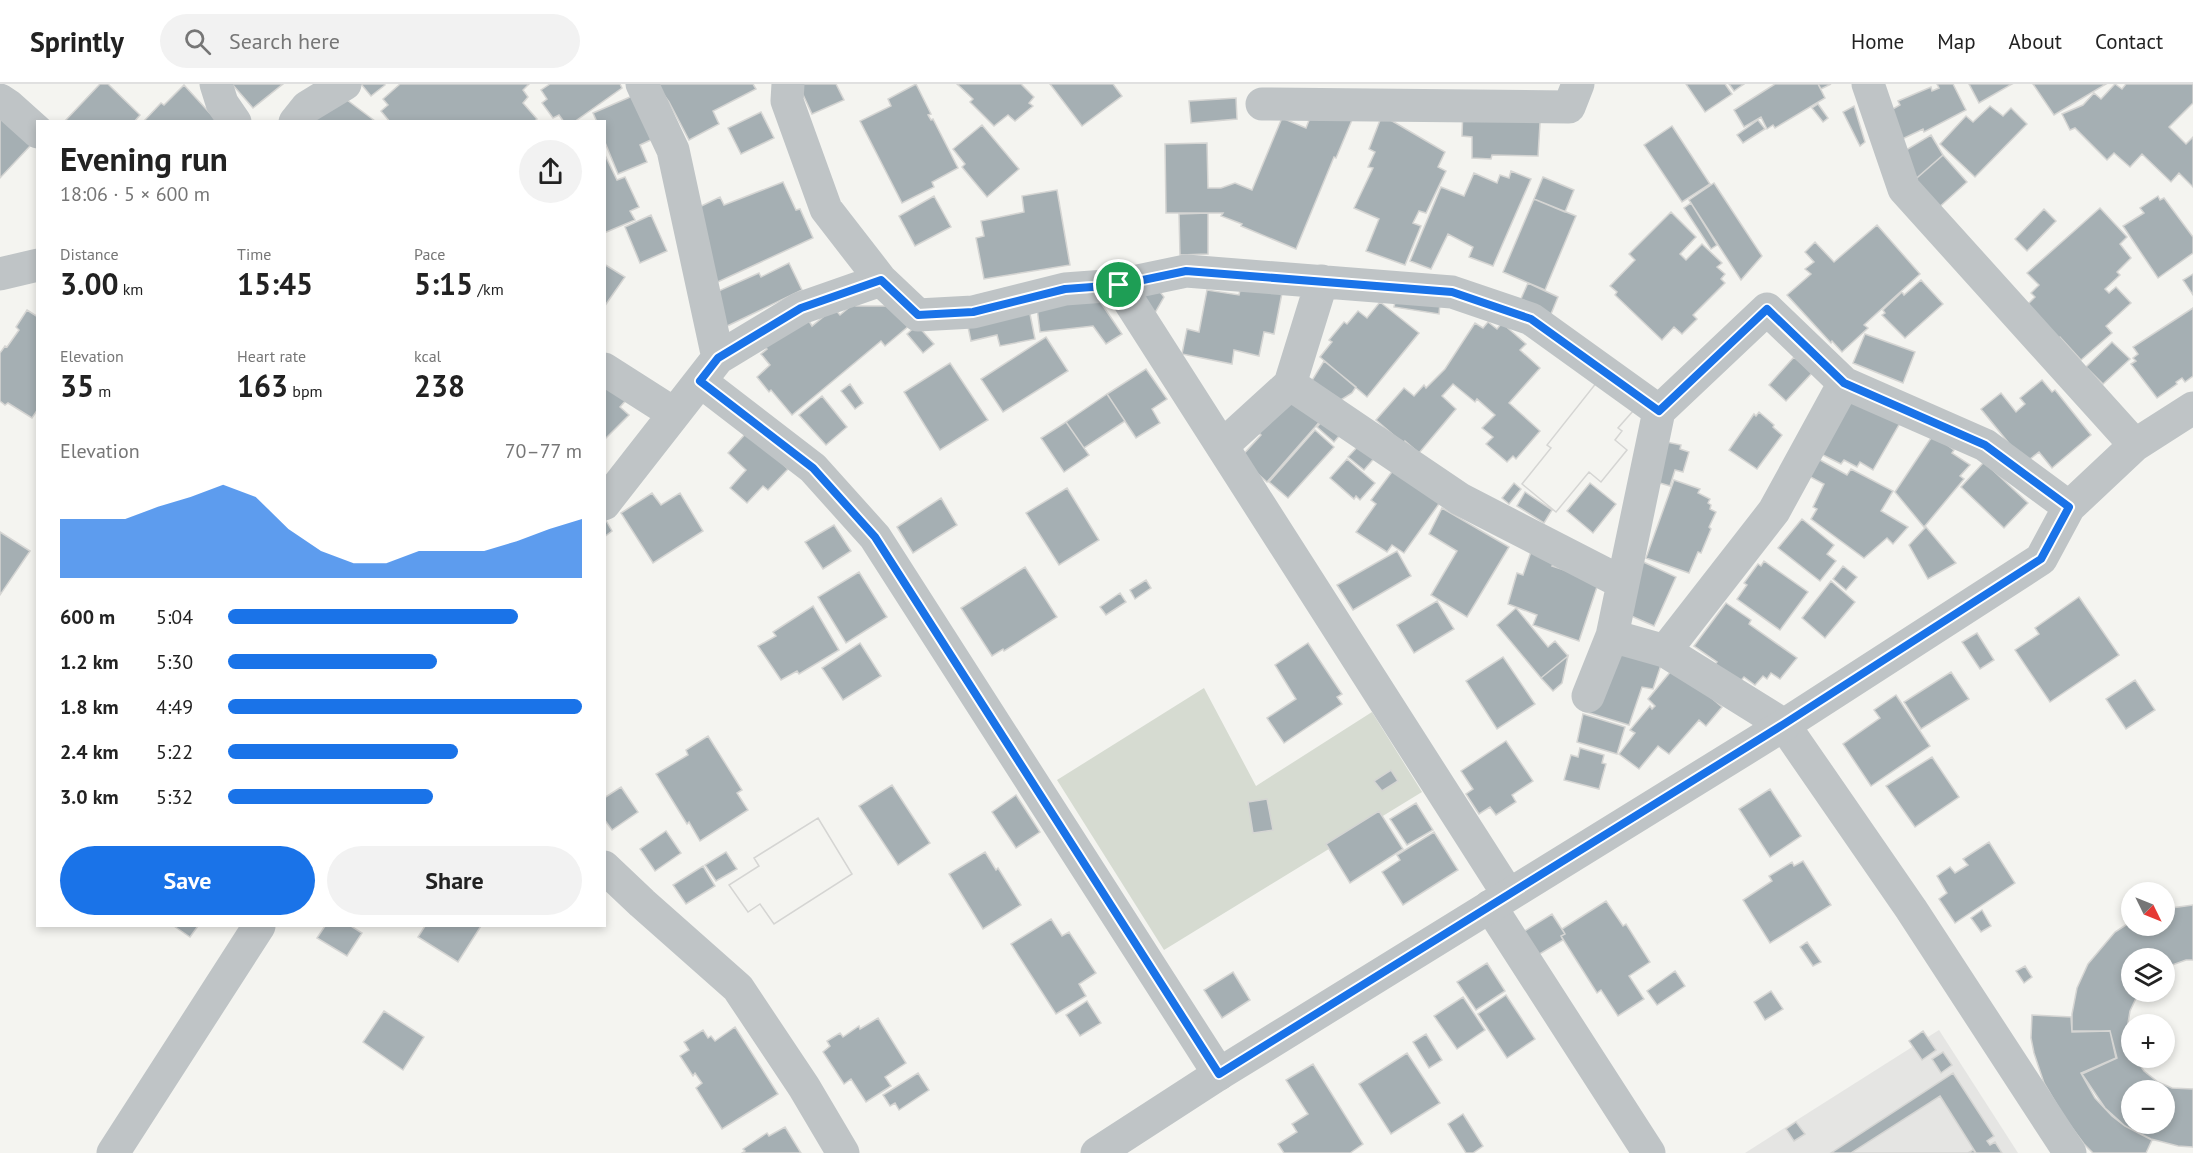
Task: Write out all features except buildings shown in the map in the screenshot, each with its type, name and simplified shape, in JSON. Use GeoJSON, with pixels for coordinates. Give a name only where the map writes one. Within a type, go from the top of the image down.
{"type":"FeatureCollection","features":[{"type":"Feature","properties":{"kind":"street"},"geometry":{"type":"LineString","coordinates":[[216,84],[222,103],[234,120]]}},
{"type":"Feature","properties":{"kind":"street"},"geometry":{"type":"LineString","coordinates":[[297,120],[307,107],[345,84]]}},
{"type":"Feature","properties":{"kind":"street"},"geometry":{"type":"LineString","coordinates":[[642,84],[673,150],[709,369],[813,468],[875,537],[1219,1074]]}},
{"type":"Feature","properties":{"kind":"street"},"geometry":{"type":"LineString","coordinates":[[788,84],[787,101],[826,209],[881,280],[918,315],[973,312],[1065,289],[1119,285],[1186,271],[1452,292],[1531,319],[1659,411]]}},
{"type":"Feature","properties":{"kind":"street"},"geometry":{"type":"LineString","coordinates":[[1262,104],[1569,107],[1578,84]]}},
{"type":"Feature","properties":{"kind":"street"},"geometry":{"type":"LineString","coordinates":[[1868,84],[1904,189],[2135,445]]}},
{"type":"Feature","properties":{"kind":"street"},"geometry":{"type":"LineString","coordinates":[[0,100],[36,130]]}},
{"type":"Feature","properties":{"kind":"street"},"geometry":{"type":"LineString","coordinates":[[0,274],[36,265]]}},
{"type":"Feature","properties":{"kind":"street"},"geometry":{"type":"LineString","coordinates":[[606,501],[709,369],[801,308],[881,280]]}},
{"type":"Feature","properties":{"kind":"street"},"geometry":{"type":"LineString","coordinates":[[1222,446],[1290,384],[1322,281]]}},
{"type":"Feature","properties":{"kind":"street"},"geometry":{"type":"LineString","coordinates":[[1119,285],[1222,446],[1499,900],[1649,1153]]}},
{"type":"Feature","properties":{"kind":"street"},"geometry":{"type":"LineString","coordinates":[[1588,696],[1612,636],[1659,411],[1767,309],[1844,383],[1985,445],[2069,507]]}},
{"type":"Feature","properties":{"kind":"street"},"geometry":{"type":"LineString","coordinates":[[606,370],[673,413]]}},
{"type":"Feature","properties":{"kind":"street"},"geometry":{"type":"LineString","coordinates":[[1665,651],[1774,511],[1844,383]]}},
{"type":"Feature","properties":{"kind":"street"},"geometry":{"type":"LineString","coordinates":[[1290,384],[1460,499],[1623,583]]}},
{"type":"Feature","properties":{"kind":"street"},"geometry":{"type":"LineString","coordinates":[[1097,1153],[1219,1074],[1784,724],[2041,559],[2069,507],[2135,445],[2193,408]]}},
{"type":"Feature","properties":{"kind":"street"},"geometry":{"type":"LineString","coordinates":[[1612,636],[1665,651],[1784,724],[1911,909],[2070,1153]]}},
{"type":"Feature","properties":{"kind":"street"},"geometry":{"type":"LineString","coordinates":[[606,869],[738,988],[804,1087],[843,1153]]}},
{"type":"Feature","properties":{"kind":"street"},"geometry":{"type":"LineString","coordinates":[[113,1153],[258,927]]}},
{"type":"Feature","properties":{"kind":"shaded area"},"geometry":{"type":"Polygon","coordinates":[[[1204,688],[1256,786],[1372,712],[1422,792],[1164,950],[1057,780],[1204,688]]]}},
{"type":"Feature","properties":{"kind":"shaded area"},"geometry":{"type":"Polygon","coordinates":[[[1939,1030],[2018,1153],[1745,1153],[1939,1030]]]}},
{"type":"Feature","properties":{"kind":"route"},"geometry":{"type":"LineString","coordinates":[[1186,271],[1452,292],[1531,319],[1659,411],[1767,309],[1844,383],[1985,445],[2069,507],[2041,559],[1784,724],[1219,1074],[875,537],[813,468],[700,381],[718,358],[801,308],[881,280],[918,315],[973,312],[1065,289],[1119,285],[1186,271]]}}]}
